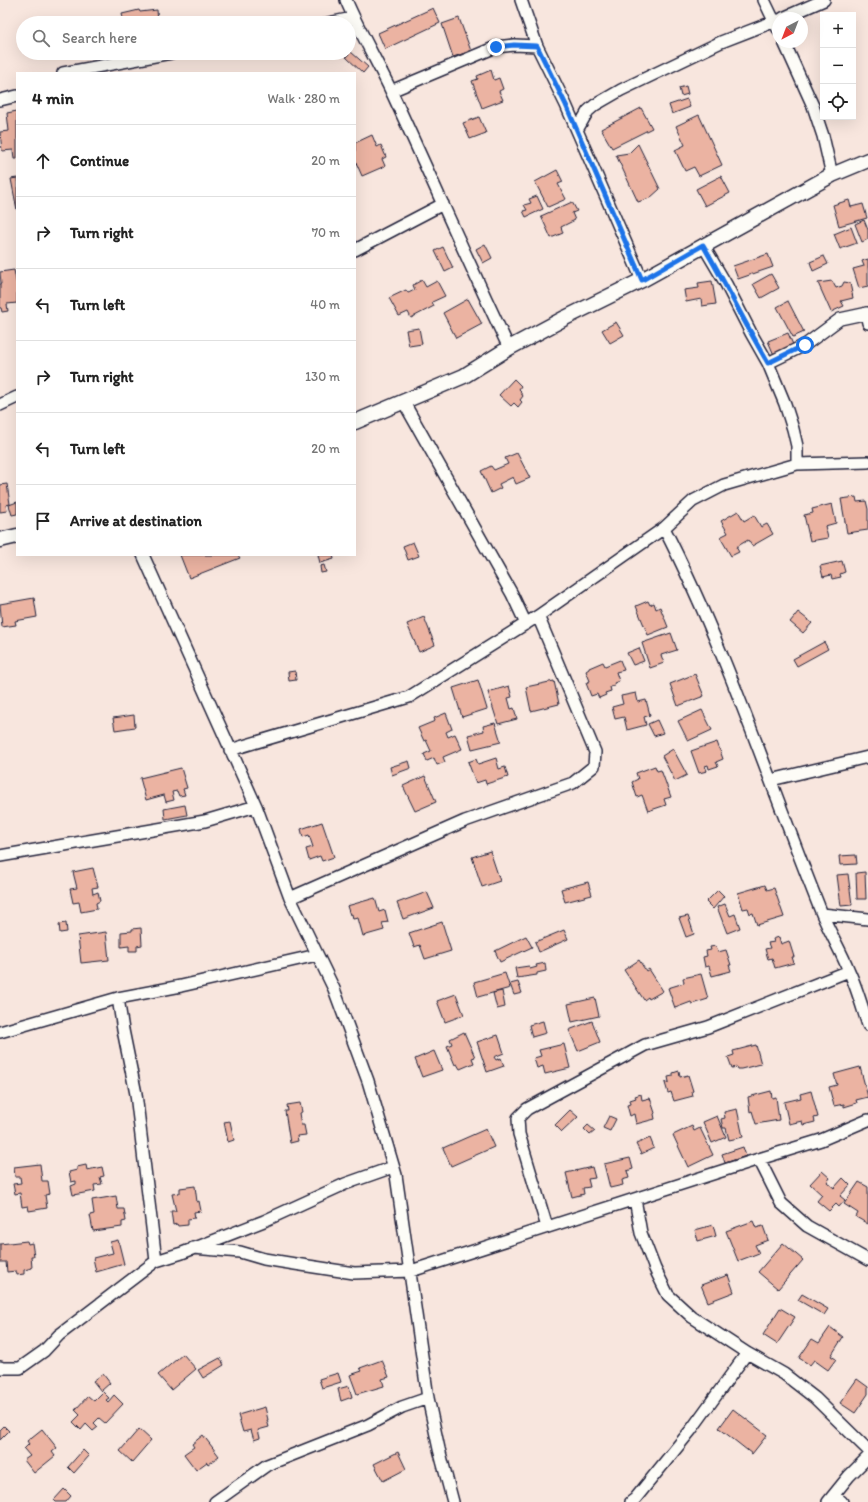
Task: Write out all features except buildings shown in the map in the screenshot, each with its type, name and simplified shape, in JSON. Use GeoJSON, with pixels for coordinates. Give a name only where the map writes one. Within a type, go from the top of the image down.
{"type":"FeatureCollection","features":[{"type":"Feature","properties":{"kind":"street"},"geometry":{"type":"LineString","coordinates":[[346,0],[352,16]]}},
{"type":"Feature","properties":{"kind":"street"},"geometry":{"type":"LineString","coordinates":[[521,0],[537,46],[577,130],[642,280]]}},
{"type":"Feature","properties":{"kind":"street"},"geometry":{"type":"LineString","coordinates":[[764,0],[772,13]]}},
{"type":"Feature","properties":{"kind":"street"},"geometry":{"type":"LineString","coordinates":[[799,12],[824,0]]}},
{"type":"Feature","properties":{"kind":"street"},"geometry":{"type":"LineString","coordinates":[[356,24],[391,91],[509,348]]}},
{"type":"Feature","properties":{"kind":"street"},"geometry":{"type":"LineString","coordinates":[[577,130],[588,111],[620,90],[721,42],[772,24]]}},
{"type":"Feature","properties":{"kind":"street"},"geometry":{"type":"LineString","coordinates":[[391,91],[496,47],[514,45],[537,46]]}},
{"type":"Feature","properties":{"kind":"street"},"geometry":{"type":"LineString","coordinates":[[787,48],[813,106],[823,136],[832,175]]}},
{"type":"Feature","properties":{"kind":"street"},"geometry":{"type":"LineString","coordinates":[[68,72],[133,60]]}},
{"type":"Feature","properties":{"kind":"street"},"geometry":{"type":"LineString","coordinates":[[0,100],[16,96]]}},
{"type":"Feature","properties":{"kind":"street"},"geometry":{"type":"LineString","coordinates":[[356,422],[464,376],[509,348],[565,318],[642,280],[832,175],[868,160]]}},
{"type":"Feature","properties":{"kind":"street"},"geometry":{"type":"LineString","coordinates":[[356,249],[443,204]]}},
{"type":"Feature","properties":{"kind":"street"},"geometry":{"type":"LineString","coordinates":[[703,245],[726,284],[768,363],[791,423],[797,446],[797,464]]}},
{"type":"Feature","properties":{"kind":"street"},"geometry":{"type":"LineString","coordinates":[[768,363],[805,345],[840,319],[867,316]]}},
{"type":"Feature","properties":{"kind":"street"},"geometry":{"type":"LineString","coordinates":[[0,405],[16,397]]}},
{"type":"Feature","properties":{"kind":"street"},"geometry":{"type":"LineString","coordinates":[[403,401],[512,594],[526,624]]}},
{"type":"Feature","properties":{"kind":"street"},"geometry":{"type":"LineString","coordinates":[[230,750],[409,697],[538,616],[664,528],[693,501],[724,486],[797,464],[868,462]]}},
{"type":"Feature","properties":{"kind":"street"},"geometry":{"type":"LineString","coordinates":[[664,528],[699,601],[771,780],[822,914],[849,971],[868,1025]]}},
{"type":"Feature","properties":{"kind":"street"},"geometry":{"type":"LineString","coordinates":[[0,540],[16,536]]}},
{"type":"Feature","properties":{"kind":"street"},"geometry":{"type":"LineString","coordinates":[[143,556],[256,806],[290,898],[334,990],[368,1081],[396,1175],[428,1398],[439,1449],[453,1502]]}},
{"type":"Feature","properties":{"kind":"street"},"geometry":{"type":"LineString","coordinates":[[290,898],[465,821],[573,783],[594,766],[595,752],[538,616]]}},
{"type":"Feature","properties":{"kind":"street"},"geometry":{"type":"LineString","coordinates":[[771,780],[868,757]]}},
{"type":"Feature","properties":{"kind":"street"},"geometry":{"type":"LineString","coordinates":[[0,856],[205,820],[256,806]]}},
{"type":"Feature","properties":{"kind":"street"},"geometry":{"type":"LineString","coordinates":[[822,914],[868,919]]}},
{"type":"Feature","properties":{"kind":"street"},"geometry":{"type":"LineString","coordinates":[[0,1032],[118,998],[181,986],[317,955]]}},
{"type":"Feature","properties":{"kind":"street"},"geometry":{"type":"LineString","coordinates":[[548,1227],[519,1134],[518,1118],[527,1109],[644,1044],[708,1027],[849,971]]}},
{"type":"Feature","properties":{"kind":"street"},"geometry":{"type":"LineString","coordinates":[[118,998],[136,1094],[156,1261]]}},
{"type":"Feature","properties":{"kind":"street"},"geometry":{"type":"LineString","coordinates":[[193,1248],[240,1252],[287,1263],[354,1273],[410,1271],[759,1158],[821,1140],[868,1120]]}},
{"type":"Feature","properties":{"kind":"street"},"geometry":{"type":"LineString","coordinates":[[759,1158],[781,1203],[807,1226],[868,1260]]}},
{"type":"Feature","properties":{"kind":"street"},"geometry":{"type":"LineString","coordinates":[[0,1366],[2,1368],[20,1368],[44,1351],[59,1335],[156,1261],[182,1254],[193,1248],[264,1221],[345,1184],[393,1167]]}},
{"type":"Feature","properties":{"kind":"street"},"geometry":{"type":"LineString","coordinates":[[635,1199],[641,1233],[655,1269],[668,1295],[692,1316],[747,1353],[784,1374],[815,1398],[868,1450]]}},
{"type":"Feature","properties":{"kind":"street"},"geometry":{"type":"LineString","coordinates":[[631,1502],[691,1430],[747,1353]]}},
{"type":"Feature","properties":{"kind":"street"},"geometry":{"type":"LineString","coordinates":[[215,1502],[267,1465],[368,1425],[402,1407],[428,1398]]}},
{"type":"Feature","properties":{"kind":"street"},"geometry":{"type":"LineString","coordinates":[[835,1500],[849,1476],[868,1458]]}},
{"type":"Feature","properties":{"kind":"route"},"geometry":{"type":"LineString","coordinates":[[496,47],[514,45],[537,46],[566,105],[642,280],[703,245],[726,284],[768,363],[805,345]]}}]}
